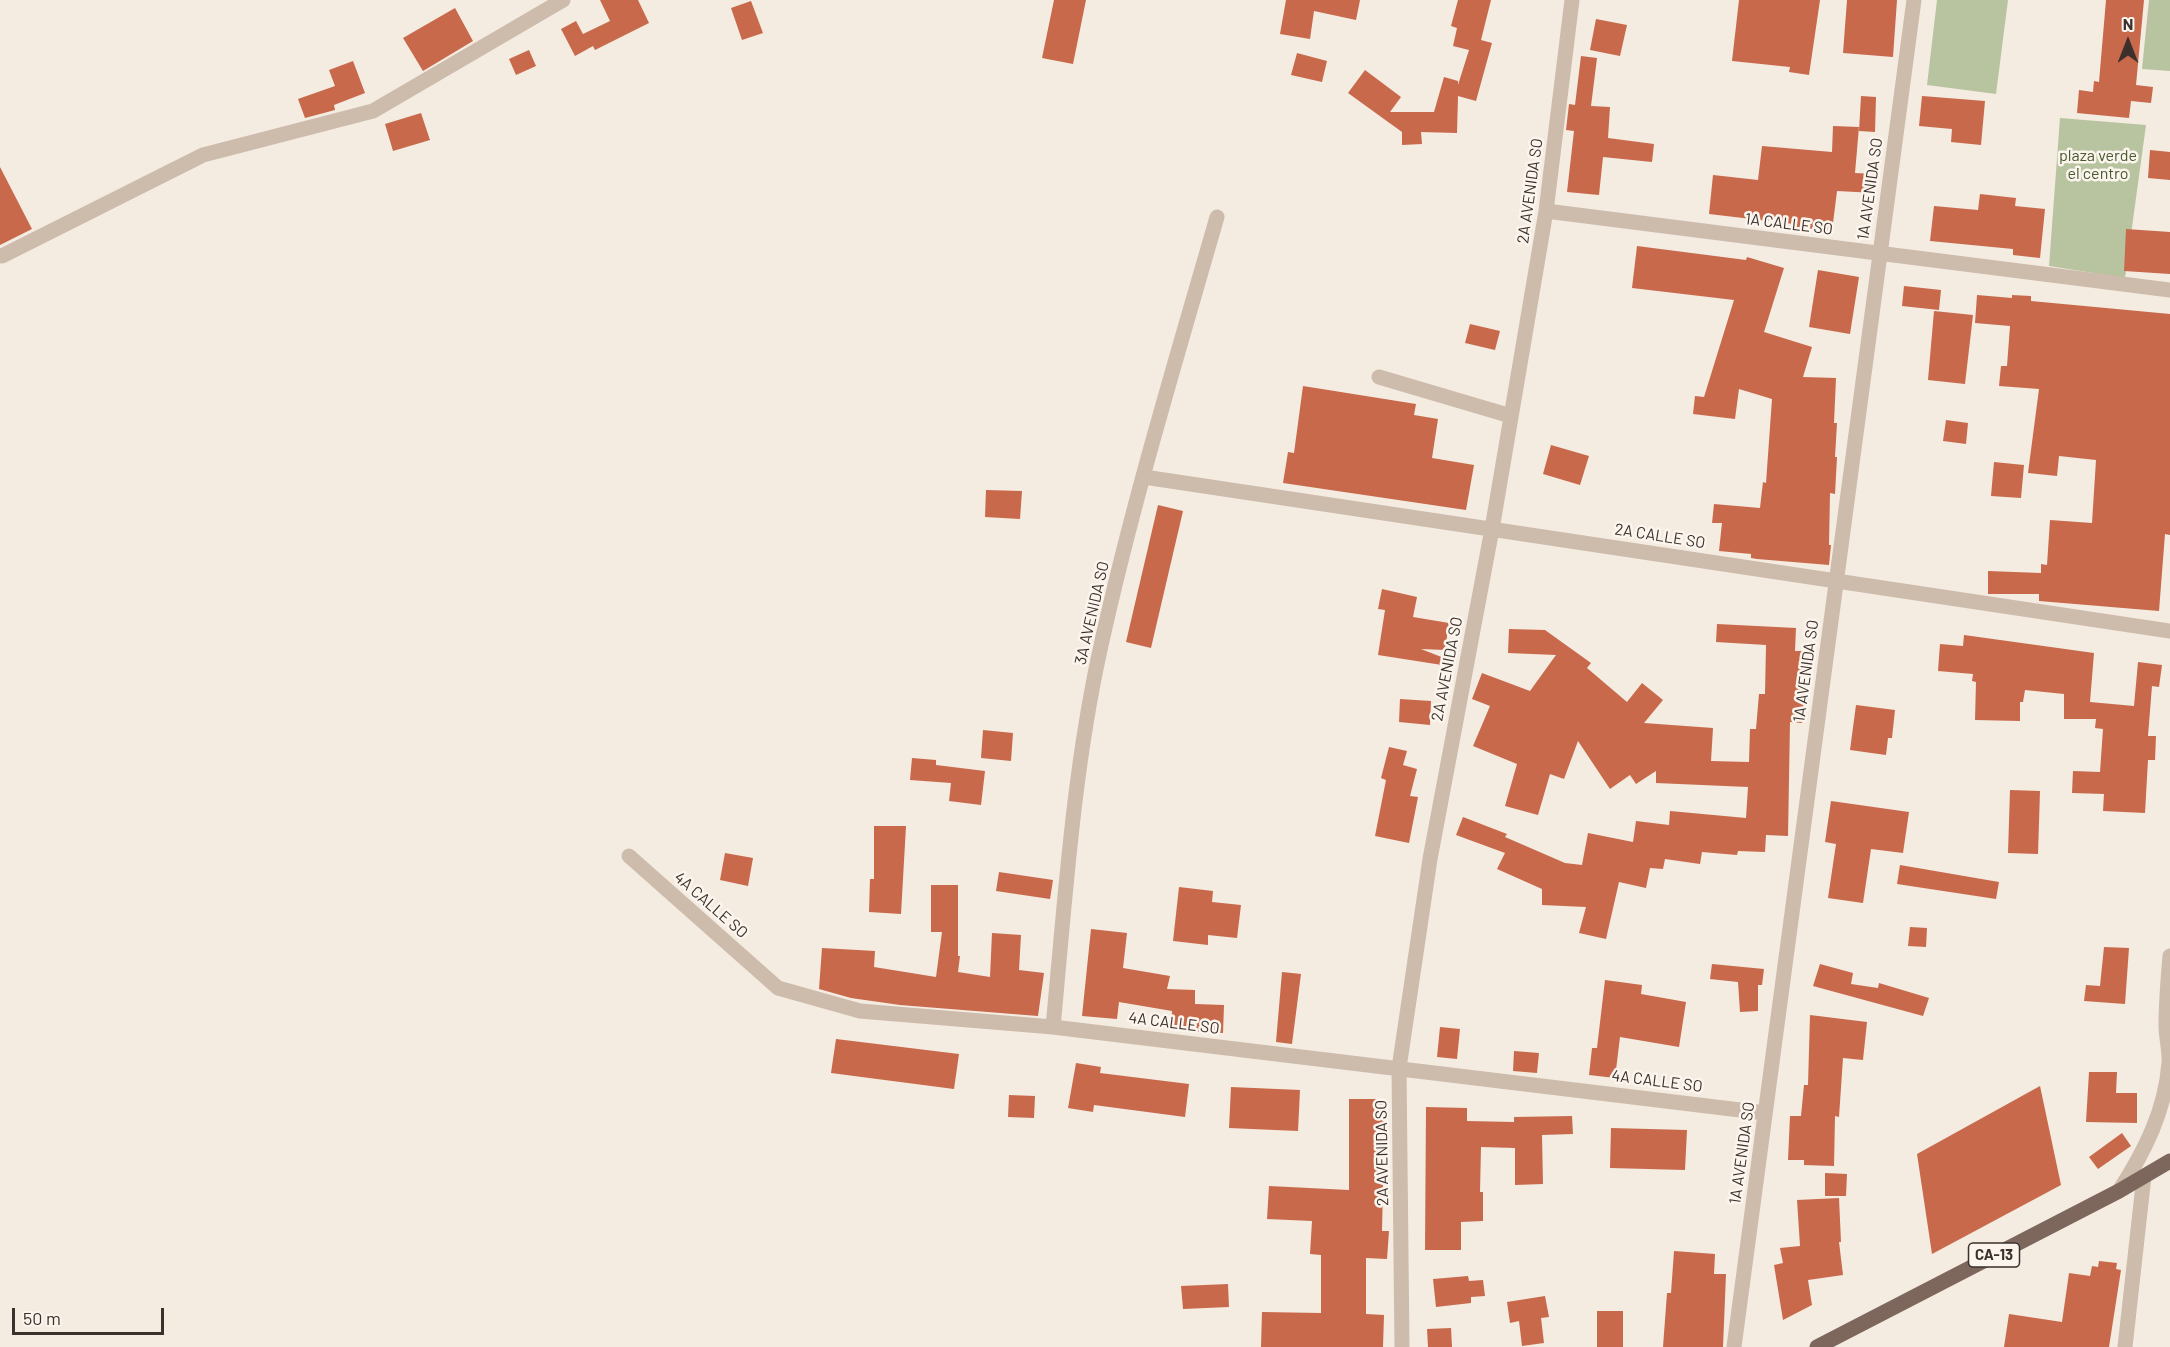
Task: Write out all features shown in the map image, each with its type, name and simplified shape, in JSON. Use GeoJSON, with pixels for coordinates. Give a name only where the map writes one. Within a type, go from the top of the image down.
{"type":"FeatureCollection","features":[{"type":"Feature","properties":{"kind":"main road","name":"CA-13"},"geometry":{"type":"LineString","coordinates":[[1817,1347],[2119,1191],[2170,1161]]}},
{"type":"Feature","properties":{"kind":"street"},"geometry":{"type":"LineString","coordinates":[[2,256],[203,154],[373,111],[563,0]]}},
{"type":"Feature","properties":{"kind":"street","name":"2A AVENIDA SO"},"geometry":{"type":"LineString","coordinates":[[1402,1347],[1399,1068],[1430,859],[1492,529],[1546,211],[1572,0]]}},
{"type":"Feature","properties":{"kind":"street","name":"1A AVENIDA SO"},"geometry":{"type":"LineString","coordinates":[[1734,1347],[1914,0]]}},
{"type":"Feature","properties":{"kind":"street","name":"1A CALLE SO"},"geometry":{"type":"LineString","coordinates":[[1546,211],[2170,290]]}},
{"type":"Feature","properties":{"kind":"street","name":"3A AVENIDA SO"},"geometry":{"type":"LineString","coordinates":[[1053,1027],[1074,812],[1098,662],[1144,477],[1217,217]]}},
{"type":"Feature","properties":{"kind":"street"},"geometry":{"type":"LineString","coordinates":[[1379,377],[1511,416]]}},
{"type":"Feature","properties":{"kind":"street","name":"2A CALLE SO"},"geometry":{"type":"LineString","coordinates":[[1144,477],[2170,631]]}},
{"type":"Feature","properties":{"kind":"street","name":"4A CALLE SO"},"geometry":{"type":"LineString","coordinates":[[629,856],[778,988],[860,1011],[1053,1027],[1765,1113]]}},
{"type":"Feature","properties":{"kind":"street"},"geometry":{"type":"LineString","coordinates":[[2119,1191],[2139,1161],[2154,1130],[2164,1096],[2170,1061],[2166,1026],[2170,956]]}},
{"type":"Feature","properties":{"kind":"street"},"geometry":{"type":"LineString","coordinates":[[2125,1347],[2144,1176]]}},
{"type":"Feature","properties":{"kind":"green space"},"geometry":{"type":"Polygon","coordinates":[[[1937,0],[2008,0],[1996,94],[1927,85],[1937,0]]]}},
{"type":"Feature","properties":{"kind":"green space"},"geometry":{"type":"Polygon","coordinates":[[[2149,0],[2170,0],[2170,71],[2142,69],[2149,0]]]}},
{"type":"Feature","properties":{"kind":"green space","name":"plaza verde el centro"},"geometry":{"type":"Polygon","coordinates":[[[2060,118],[2146,125],[2125,278],[2049,266],[2060,118]]]}},
{"type":"Feature","properties":{"kind":"building"},"geometry":{"type":"Polygon","coordinates":[[[600,0],[638,0],[649,23],[595,50],[593,46],[575,56],[561,29],[576,21],[583,34],[610,21],[600,0]]]}},
{"type":"Feature","properties":{"kind":"building"},"geometry":{"type":"Polygon","coordinates":[[[1054,0],[1086,0],[1073,64],[1042,58],[1054,0]]]}},
{"type":"Feature","properties":{"kind":"building"},"geometry":{"type":"Polygon","coordinates":[[[1286,0],[1360,0],[1356,20],[1314,11],[1310,39],[1280,34],[1286,0]]]}},
{"type":"Feature","properties":{"kind":"building"},"geometry":{"type":"Polygon","coordinates":[[[1458,0],[1491,0],[1481,40],[1492,43],[1476,101],[1458,96],[1457,133],[1421,132],[1422,144],[1402,145],[1402,132],[1348,93],[1365,70],[1401,97],[1390,112],[1434,112],[1444,77],[1458,81],[1458,85],[1469,50],[1453,46],[1457,28],[1451,26],[1458,0]]]}},
{"type":"Feature","properties":{"kind":"building"},"geometry":{"type":"Polygon","coordinates":[[[1739,0],[1820,0],[1809,75],[1789,72],[1790,67],[1732,61],[1739,0]]]}},
{"type":"Feature","properties":{"kind":"building"},"geometry":{"type":"Polygon","coordinates":[[[1847,0],[1897,0],[1893,57],[1843,53],[1847,0]]]}},
{"type":"Feature","properties":{"kind":"building"},"geometry":{"type":"Polygon","coordinates":[[[2106,0],[2144,0],[2136,85],[2153,87],[2151,103],[2131,101],[2129,118],[2077,113],[2079,90],[2093,92],[2094,81],[2099,82],[2106,0]]]}},
{"type":"Feature","properties":{"kind":"building"},"geometry":{"type":"Polygon","coordinates":[[[751,1],[763,33],[742,40],[731,8],[751,1]]]}},
{"type":"Feature","properties":{"kind":"building"},"geometry":{"type":"Polygon","coordinates":[[[455,8],[473,41],[423,71],[403,38],[455,8]]]}},
{"type":"Feature","properties":{"kind":"building"},"geometry":{"type":"Polygon","coordinates":[[[1596,19],[1627,25],[1620,56],[1590,50],[1596,19]]]}},
{"type":"Feature","properties":{"kind":"building"},"geometry":{"type":"Polygon","coordinates":[[[529,50],[536,66],[516,75],[509,59],[529,50]]]}},
{"type":"Feature","properties":{"kind":"building"},"geometry":{"type":"Polygon","coordinates":[[[1297,53],[1327,61],[1322,82],[1291,75],[1297,53]]]}},
{"type":"Feature","properties":{"kind":"building"},"geometry":{"type":"Polygon","coordinates":[[[1581,56],[1597,58],[1591,106],[1610,107],[1608,138],[1654,144],[1652,162],[1603,157],[1599,195],[1567,192],[1574,131],[1566,130],[1569,104],[1575,105],[1581,56]]]}},
{"type":"Feature","properties":{"kind":"building"},"geometry":{"type":"Polygon","coordinates":[[[353,61],[365,93],[334,105],[335,110],[305,118],[298,99],[335,86],[329,70],[353,61]]]}},
{"type":"Feature","properties":{"kind":"building"},"geometry":{"type":"Polygon","coordinates":[[[1861,96],[1876,97],[1875,132],[1859,131],[1861,96]]]}},
{"type":"Feature","properties":{"kind":"building"},"geometry":{"type":"Polygon","coordinates":[[[1922,96],[1985,101],[1981,145],[1951,142],[1952,129],[1919,126],[1922,96]]]}},
{"type":"Feature","properties":{"kind":"building"},"geometry":{"type":"Polygon","coordinates":[[[421,113],[430,140],[393,151],[385,124],[421,113]]]}},
{"type":"Feature","properties":{"kind":"building"},"geometry":{"type":"Polygon","coordinates":[[[1833,126],[1859,127],[1855,173],[1876,174],[1875,193],[1837,191],[1832,231],[1709,214],[1713,175],[1758,180],[1762,146],[1832,152],[1833,126]]]}},
{"type":"Feature","properties":{"kind":"building"},"geometry":{"type":"Polygon","coordinates":[[[2150,150],[2170,152],[2170,180],[2148,178],[2150,150]]]}},
{"type":"Feature","properties":{"kind":"building"},"geometry":{"type":"Polygon","coordinates":[[[0,167],[32,229],[0,245],[0,167]]]}},
{"type":"Feature","properties":{"kind":"building"},"geometry":{"type":"Polygon","coordinates":[[[1980,194],[2016,198],[2015,206],[2045,209],[2040,258],[2013,255],[2013,249],[1930,241],[1934,206],[1978,210],[1980,194]]]}},
{"type":"Feature","properties":{"kind":"building"},"geometry":{"type":"Polygon","coordinates":[[[2126,229],[2170,232],[2170,274],[2124,271],[2126,229]]]}},
{"type":"Feature","properties":{"kind":"building"},"geometry":{"type":"Polygon","coordinates":[[[1637,246],[1746,260],[1747,257],[1784,268],[1764,332],[1812,347],[1803,377],[1836,378],[1834,423],[1837,423],[1835,457],[1837,457],[1835,494],[1830,493],[1829,565],[1757,559],[1751,558],[1751,554],[1719,551],[1722,523],[1712,523],[1714,504],[1760,508],[1763,482],[1766,483],[1772,399],[1739,389],[1735,419],[1693,414],[1695,396],[1704,397],[1734,300],[1632,288],[1637,246]]]}},
{"type":"Feature","properties":{"kind":"building"},"geometry":{"type":"Polygon","coordinates":[[[1818,270],[1859,277],[1850,334],[1809,327],[1818,270]]]}},
{"type":"Feature","properties":{"kind":"building"},"geometry":{"type":"Polygon","coordinates":[[[1904,286],[1941,290],[1939,310],[1902,306],[1904,286]]]}},
{"type":"Feature","properties":{"kind":"building"},"geometry":{"type":"Polygon","coordinates":[[[1977,295],[2012,298],[2012,295],[2031,296],[2031,301],[2170,314],[2170,535],[2165,534],[2159,611],[2039,601],[2039,594],[1988,594],[1988,571],[2041,573],[2041,564],[2047,565],[2050,520],[2092,523],[2096,460],[2059,456],[2057,476],[2028,473],[2039,389],[1999,386],[2001,366],[2007,366],[2010,326],[1975,323],[1977,295]]]}},
{"type":"Feature","properties":{"kind":"building"},"geometry":{"type":"Polygon","coordinates":[[[1934,311],[1973,315],[1965,384],[1928,380],[1934,311]]]}},
{"type":"Feature","properties":{"kind":"building"},"geometry":{"type":"Polygon","coordinates":[[[1470,324],[1500,331],[1495,350],[1465,343],[1470,324]]]}},
{"type":"Feature","properties":{"kind":"building"},"geometry":{"type":"Polygon","coordinates":[[[1303,386],[1416,404],[1414,415],[1438,419],[1432,458],[1474,465],[1466,510],[1283,483],[1288,452],[1294,453],[1303,386]]]}},
{"type":"Feature","properties":{"kind":"building"},"geometry":{"type":"Polygon","coordinates":[[[1946,420],[1968,423],[1966,444],[1943,441],[1946,420]]]}},
{"type":"Feature","properties":{"kind":"building"},"geometry":{"type":"Polygon","coordinates":[[[1551,445],[1589,456],[1580,485],[1543,474],[1551,445]]]}},
{"type":"Feature","properties":{"kind":"building"},"geometry":{"type":"Polygon","coordinates":[[[1994,462],[2024,465],[2021,498],[1991,496],[1994,462]]]}},
{"type":"Feature","properties":{"kind":"building"},"geometry":{"type":"Polygon","coordinates":[[[986,490],[1022,491],[1020,519],[985,517],[986,490]]]}},
{"type":"Feature","properties":{"kind":"building"},"geometry":{"type":"Polygon","coordinates":[[[1158,505],[1183,511],[1151,648],[1126,642],[1158,505]]]}},
{"type":"Feature","properties":{"kind":"building"},"geometry":{"type":"Polygon","coordinates":[[[1382,589],[1417,597],[1413,617],[1449,623],[1445,650],[1421,649],[1444,658],[1442,665],[1378,655],[1385,610],[1378,609],[1382,589]]]}},
{"type":"Feature","properties":{"kind":"building"},"geometry":{"type":"Polygon","coordinates":[[[1717,624],[1796,628],[1795,651],[1808,651],[1807,691],[1805,691],[1802,723],[1790,722],[1788,836],[1766,835],[1765,852],[1738,851],[1737,855],[1702,852],[1700,864],[1665,859],[1663,869],[1650,868],[1646,888],[1619,882],[1606,939],[1579,933],[1586,907],[1542,905],[1542,889],[1497,869],[1505,853],[1456,835],[1463,817],[1507,834],[1505,837],[1565,863],[1582,865],[1588,833],[1633,842],[1636,821],[1669,825],[1670,811],[1746,818],[1748,787],[1656,783],[1656,771],[1636,784],[1630,775],[1610,789],[1578,741],[1564,779],[1550,774],[1538,815],[1505,806],[1517,764],[1473,746],[1490,706],[1472,699],[1482,673],[1530,691],[1556,655],[1508,653],[1509,629],[1545,630],[1591,663],[1587,668],[1627,702],[1642,683],[1663,700],[1644,723],[1713,728],[1711,761],[1749,762],[1750,729],[1756,729],[1759,694],[1765,694],[1766,645],[1716,642],[1717,624]]]}},
{"type":"Feature","properties":{"kind":"building"},"geometry":{"type":"Polygon","coordinates":[[[1964,635],[2094,653],[2090,702],[2134,706],[2138,662],[2162,665],[2159,687],[2152,686],[2148,736],[2156,736],[2155,760],[2148,760],[2145,813],[2103,811],[2104,794],[2072,793],[2073,771],[2100,772],[2103,729],[2095,728],[2096,719],[2064,719],[2064,694],[2025,690],[2023,702],[2020,702],[2020,721],[1975,720],[1976,682],[1972,681],[1973,674],[1938,671],[1940,644],[1963,646],[1964,635]]]}},
{"type":"Feature","properties":{"kind":"building"},"geometry":{"type":"Polygon","coordinates":[[[1400,699],[1431,701],[1430,725],[1399,722],[1400,699]]]}},
{"type":"Feature","properties":{"kind":"building"},"geometry":{"type":"Polygon","coordinates":[[[1856,705],[1895,710],[1892,738],[1888,738],[1886,755],[1850,750],[1856,705]]]}},
{"type":"Feature","properties":{"kind":"building"},"geometry":{"type":"Polygon","coordinates":[[[983,730],[1013,733],[1011,761],[981,758],[983,730]]]}},
{"type":"Feature","properties":{"kind":"building"},"geometry":{"type":"Polygon","coordinates":[[[1389,747],[1407,751],[1403,765],[1417,769],[1410,796],[1418,797],[1409,843],[1375,836],[1386,780],[1381,778],[1389,747]]]}},
{"type":"Feature","properties":{"kind":"building"},"geometry":{"type":"Polygon","coordinates":[[[912,758],[936,760],[936,765],[985,771],[981,805],[949,801],[951,783],[910,780],[912,758]]]}},
{"type":"Feature","properties":{"kind":"building"},"geometry":{"type":"Polygon","coordinates":[[[2010,790],[2040,791],[2038,854],[2008,853],[2010,790]]]}},
{"type":"Feature","properties":{"kind":"building"},"geometry":{"type":"Polygon","coordinates":[[[1831,801],[1909,812],[1903,853],[1871,849],[1863,903],[1828,898],[1836,844],[1825,842],[1831,801]]]}},
{"type":"Feature","properties":{"kind":"building"},"geometry":{"type":"Polygon","coordinates":[[[874,826],[906,826],[901,914],[869,912],[870,879],[874,879],[874,826]]]}},
{"type":"Feature","properties":{"kind":"building"},"geometry":{"type":"Polygon","coordinates":[[[725,853],[753,858],[748,886],[720,880],[725,853]]]}},
{"type":"Feature","properties":{"kind":"building"},"geometry":{"type":"Polygon","coordinates":[[[1900,865],[1999,882],[1996,899],[1897,884],[1900,865]]]}},
{"type":"Feature","properties":{"kind":"building"},"geometry":{"type":"Polygon","coordinates":[[[999,872],[1053,880],[1050,899],[996,891],[999,872]]]}},
{"type":"Feature","properties":{"kind":"building"},"geometry":{"type":"Polygon","coordinates":[[[931,885],[958,885],[958,956],[960,956],[958,972],[990,977],[992,933],[1021,935],[1019,970],[1044,973],[1038,1016],[900,1005],[851,998],[819,989],[822,948],[875,951],[874,967],[936,977],[942,932],[931,932],[931,885]]]}},
{"type":"Feature","properties":{"kind":"building"},"geometry":{"type":"Polygon","coordinates":[[[1179,887],[1213,891],[1212,902],[1241,905],[1237,938],[1208,935],[1208,945],[1173,941],[1179,887]]]}},
{"type":"Feature","properties":{"kind":"building"},"geometry":{"type":"Polygon","coordinates":[[[1910,927],[1927,928],[1926,947],[1908,946],[1910,927]]]}},
{"type":"Feature","properties":{"kind":"building"},"geometry":{"type":"Polygon","coordinates":[[[1091,929],[1127,933],[1123,968],[1170,976],[1167,989],[1195,990],[1195,1004],[1224,1005],[1223,1033],[1171,1030],[1172,1011],[1119,1002],[1117,1019],[1082,1016],[1091,929]]]}},
{"type":"Feature","properties":{"kind":"building"},"geometry":{"type":"Polygon","coordinates":[[[2104,947],[2129,948],[2125,1004],[2084,1001],[2086,985],[2100,986],[2104,947]]]}},
{"type":"Feature","properties":{"kind":"building"},"geometry":{"type":"Polygon","coordinates":[[[1712,964],[1764,969],[1762,985],[1758,985],[1758,1011],[1740,1012],[1738,982],[1710,979],[1712,964]]]}},
{"type":"Feature","properties":{"kind":"building"},"geometry":{"type":"Polygon","coordinates":[[[1820,964],[1853,973],[1851,984],[1878,988],[1879,983],[1929,998],[1923,1016],[1813,986],[1820,964]]]}},
{"type":"Feature","properties":{"kind":"building"},"geometry":{"type":"Polygon","coordinates":[[[1282,972],[1301,974],[1292,1044],[1276,1042],[1282,972]]]}},
{"type":"Feature","properties":{"kind":"building"},"geometry":{"type":"Polygon","coordinates":[[[1605,980],[1642,985],[1641,994],[1686,1002],[1679,1047],[1620,1037],[1615,1078],[1589,1075],[1592,1048],[1597,1048],[1605,980]]]}},
{"type":"Feature","properties":{"kind":"building"},"geometry":{"type":"Polygon","coordinates":[[[1810,1015],[1867,1022],[1863,1060],[1843,1058],[1839,1117],[1835,1116],[1834,1166],[1804,1165],[1804,1160],[1788,1160],[1790,1116],[1801,1116],[1804,1085],[1808,1085],[1810,1015]]]}},
{"type":"Feature","properties":{"kind":"building"},"geometry":{"type":"Polygon","coordinates":[[[1440,1027],[1460,1029],[1457,1059],[1437,1057],[1440,1027]]]}},
{"type":"Feature","properties":{"kind":"building"},"geometry":{"type":"Polygon","coordinates":[[[836,1039],[959,1054],[954,1089],[831,1073],[836,1039]]]}},
{"type":"Feature","properties":{"kind":"building"},"geometry":{"type":"Polygon","coordinates":[[[1514,1051],[1539,1053],[1537,1073],[1513,1071],[1514,1051]]]}},
{"type":"Feature","properties":{"kind":"building"},"geometry":{"type":"Polygon","coordinates":[[[1076,1063],[1101,1067],[1100,1073],[1189,1084],[1185,1117],[1094,1105],[1093,1112],[1068,1108],[1076,1063]]]}},
{"type":"Feature","properties":{"kind":"building"},"geometry":{"type":"Polygon","coordinates":[[[2089,1072],[2117,1072],[2116,1093],[2137,1093],[2137,1123],[2086,1122],[2089,1072]]]}},
{"type":"Feature","properties":{"kind":"building"},"geometry":{"type":"Polygon","coordinates":[[[2040,1086],[2061,1185],[1932,1254],[1917,1154],[2040,1086]]]}},
{"type":"Feature","properties":{"kind":"building"},"geometry":{"type":"Polygon","coordinates":[[[1231,1087],[1300,1090],[1298,1131],[1229,1128],[1231,1087]]]}},
{"type":"Feature","properties":{"kind":"building"},"geometry":{"type":"Polygon","coordinates":[[[1009,1095],[1035,1096],[1034,1118],[1008,1117],[1009,1095]]]}},
{"type":"Feature","properties":{"kind":"building"},"geometry":{"type":"Polygon","coordinates":[[[1349,1099],[1385,1099],[1382,1231],[1389,1231],[1387,1259],[1366,1258],[1366,1314],[1384,1315],[1383,1347],[1261,1347],[1262,1312],[1321,1313],[1321,1255],[1310,1254],[1312,1221],[1267,1219],[1269,1186],[1349,1190],[1349,1099]]]}},
{"type":"Feature","properties":{"kind":"building"},"geometry":{"type":"Polygon","coordinates":[[[1426,1107],[1467,1108],[1467,1121],[1514,1122],[1514,1117],[1572,1116],[1573,1134],[1542,1135],[1543,1184],[1515,1185],[1515,1148],[1481,1147],[1480,1192],[1483,1192],[1483,1221],[1461,1222],[1461,1250],[1425,1250],[1426,1107]]]}},
{"type":"Feature","properties":{"kind":"building"},"geometry":{"type":"Polygon","coordinates":[[[1611,1128],[1687,1130],[1685,1170],[1610,1168],[1611,1128]]]}},
{"type":"Feature","properties":{"kind":"building"},"geometry":{"type":"Polygon","coordinates":[[[2122,1133],[2131,1146],[2098,1169],[2089,1157],[2122,1133]]]}},
{"type":"Feature","properties":{"kind":"building"},"geometry":{"type":"Polygon","coordinates":[[[1825,1173],[1847,1174],[1846,1196],[1825,1196],[1825,1173]]]}},
{"type":"Feature","properties":{"kind":"building"},"geometry":{"type":"Polygon","coordinates":[[[1839,1198],[1841,1242],[1839,1242],[1843,1275],[1808,1280],[1812,1305],[1783,1320],[1774,1265],[1783,1263],[1780,1248],[1800,1246],[1797,1200],[1839,1198]]]}},
{"type":"Feature","properties":{"kind":"building"},"geometry":{"type":"Polygon","coordinates":[[[1674,1251],[1715,1254],[1714,1274],[1726,1274],[1723,1347],[1663,1347],[1667,1293],[1671,1293],[1674,1251]]]}},
{"type":"Feature","properties":{"kind":"building"},"geometry":{"type":"Polygon","coordinates":[[[2099,1261],[2117,1263],[2116,1269],[2121,1270],[2109,1347],[2004,1347],[2009,1314],[2062,1322],[2069,1273],[2090,1276],[2092,1266],[2098,1267],[2099,1261]]]}},
{"type":"Feature","properties":{"kind":"building"},"geometry":{"type":"Polygon","coordinates":[[[1468,1276],[1469,1281],[1483,1280],[1485,1296],[1471,1297],[1471,1303],[1436,1307],[1433,1279],[1468,1276]]]}},
{"type":"Feature","properties":{"kind":"building"},"geometry":{"type":"Polygon","coordinates":[[[1228,1284],[1229,1307],[1183,1309],[1181,1286],[1228,1284]]]}},
{"type":"Feature","properties":{"kind":"building"},"geometry":{"type":"Polygon","coordinates":[[[1545,1296],[1549,1317],[1541,1318],[1544,1343],[1522,1346],[1519,1321],[1510,1323],[1507,1302],[1545,1296]]]}},
{"type":"Feature","properties":{"kind":"building"},"geometry":{"type":"Polygon","coordinates":[[[1597,1311],[1623,1311],[1623,1347],[1597,1347],[1597,1311]]]}},
{"type":"Feature","properties":{"kind":"building"},"geometry":{"type":"Polygon","coordinates":[[[1451,1328],[1452,1347],[1428,1347],[1427,1329],[1451,1328]]]}}]}
